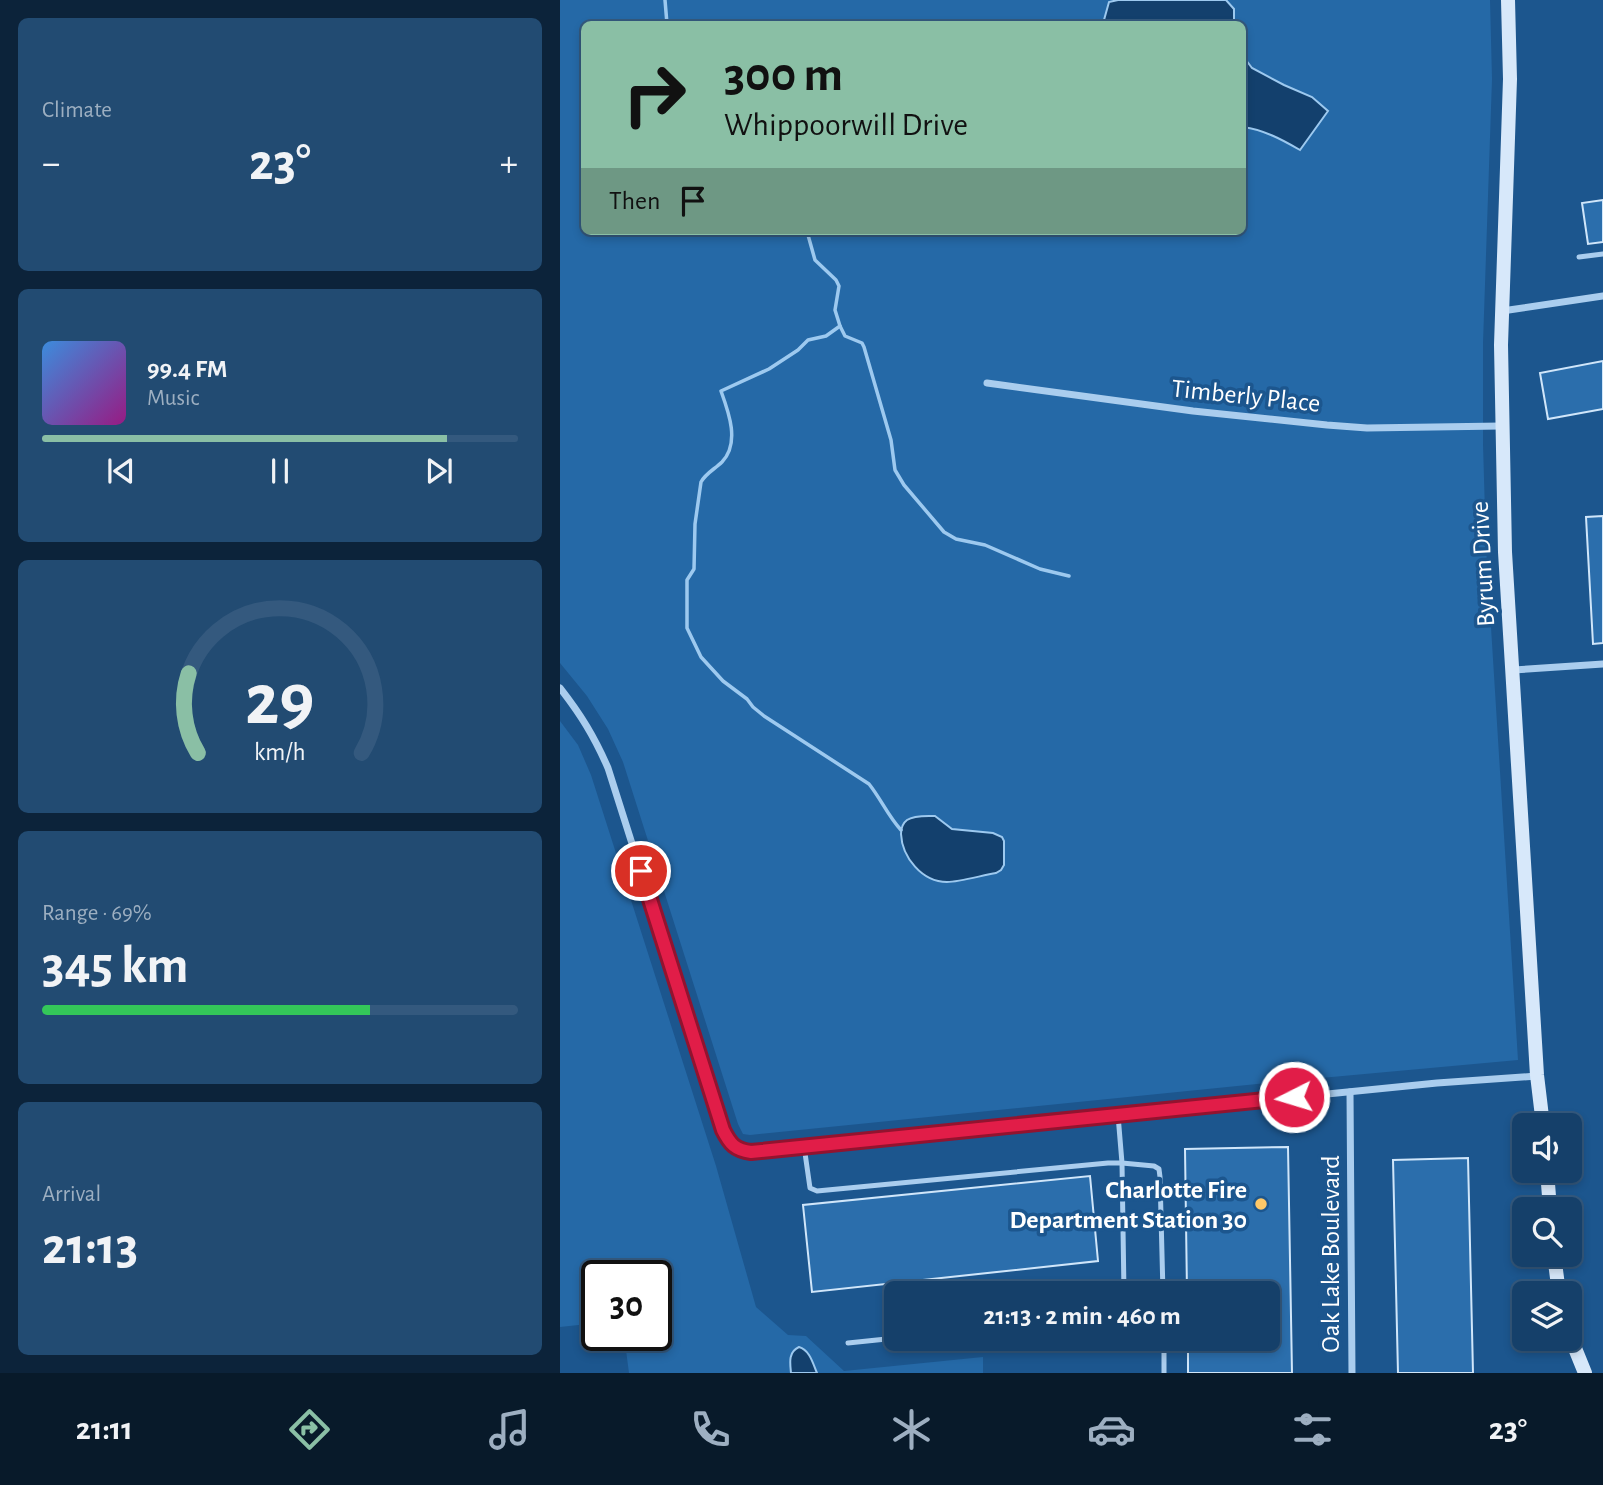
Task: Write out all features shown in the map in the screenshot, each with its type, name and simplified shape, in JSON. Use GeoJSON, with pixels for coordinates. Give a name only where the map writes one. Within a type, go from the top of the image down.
{"type":"FeatureCollection","features":[{"type":"Feature","properties":{"kind":"street","name":"Byrum Drive"},"geometry":{"type":"LineString","coordinates":[[1508,0],[1510,79],[1501,345],[1501,426],[1505,552],[1537,1076],[1542,1113]]}},
{"type":"Feature","properties":{"kind":"street"},"geometry":{"type":"LineString","coordinates":[[1503,311],[1603,296]]}},
{"type":"Feature","properties":{"kind":"street","name":"Timberly Place"},"geometry":{"type":"LineString","coordinates":[[987,383],[1193,411],[1327,425],[1367,428],[1501,426]]}},
{"type":"Feature","properties":{"kind":"street"},"geometry":{"type":"LineString","coordinates":[[1512,670],[1603,664]]}},
{"type":"Feature","properties":{"kind":"street"},"geometry":{"type":"LineString","coordinates":[[560,688],[583,718],[608,768],[723,1130],[732,1146],[740,1150],[751,1152],[1537,1076]]}},
{"type":"Feature","properties":{"kind":"street","name":"Oak Lake Boulevard"},"geometry":{"type":"LineString","coordinates":[[1350,1092],[1352,1373]]}},
{"type":"Feature","properties":{"kind":"street"},"geometry":{"type":"LineString","coordinates":[[1576,1351],[1585,1373]]}},
{"type":"Feature","properties":{"kind":"lane"},"geometry":{"type":"LineString","coordinates":[[1579,257],[1603,254]]}},
{"type":"Feature","properties":{"kind":"lane"},"geometry":{"type":"LineString","coordinates":[[1118,1115],[1122,1163],[1124,1281]]}},
{"type":"Feature","properties":{"kind":"lane"},"geometry":{"type":"LineString","coordinates":[[804,1146],[810,1188],[817,1191],[1108,1163],[1154,1166],[1160,1177],[1163,1281]]}},
{"type":"Feature","properties":{"kind":"lane"},"geometry":{"type":"LineString","coordinates":[[848,1343],[884,1339]]}},
{"type":"Feature","properties":{"kind":"lane"},"geometry":{"type":"LineString","coordinates":[[1164,1351],[1164,1373]]}},
{"type":"Feature","properties":{"kind":"shaded area"},"geometry":{"type":"Polygon","coordinates":[[[560,0],[1490,0],[1492,79],[1483,343],[1483,444],[1486,547],[1518,1060],[743,1134],[623,762],[608,729],[587,696],[560,663],[560,0]]]}},
{"type":"Feature","properties":{"kind":"shaded area"},"geometry":{"type":"Polygon","coordinates":[[[1226,0],[1234,9],[1234,21],[1105,21],[1109,2],[1226,0]]]}},
{"type":"Feature","properties":{"kind":"shaded area"},"geometry":{"type":"Polygon","coordinates":[[[1246,60],[1252,68],[1312,97],[1328,111],[1300,150],[1258,130],[1246,128],[1246,60]]]}},
{"type":"Feature","properties":{"kind":"shaded area"},"geometry":{"type":"Polygon","coordinates":[[[560,721],[578,745],[591,775],[716,1166],[756,1307],[788,1335],[806,1336],[844,1371],[983,1357],[983,1373],[629,1373],[626,1351],[672,1351],[672,1260],[581,1260],[581,1325],[560,1327],[560,721]]]}},
{"type":"Feature","properties":{"kind":"shaded area"},"geometry":{"type":"Polygon","coordinates":[[[935,816],[952,829],[993,833],[1002,837],[1004,865],[1001,870],[947,882],[929,878],[922,873],[905,851],[901,830],[910,818],[935,816]]]}},
{"type":"Feature","properties":{"kind":"shaded area"},"geometry":{"type":"Polygon","coordinates":[[[799,1347],[808,1354],[817,1373],[791,1373],[791,1355],[799,1347]]]}},
{"type":"Feature","properties":{"kind":"building"},"geometry":{"type":"Polygon","coordinates":[[[1603,200],[1603,242],[1588,244],[1582,203],[1603,200]]]}},
{"type":"Feature","properties":{"kind":"building"},"geometry":{"type":"Polygon","coordinates":[[[1603,361],[1603,409],[1548,419],[1540,373],[1603,361]]]}},
{"type":"Feature","properties":{"kind":"building"},"geometry":{"type":"Polygon","coordinates":[[[1603,516],[1603,643],[1593,644],[1586,517],[1603,516]]]}},
{"type":"Feature","properties":{"kind":"building"},"geometry":{"type":"Polygon","coordinates":[[[1288,1147],[1292,1373],[1188,1373],[1188,1351],[1280,1351],[1280,1281],[1187,1281],[1185,1149],[1288,1147]]]}},
{"type":"Feature","properties":{"kind":"building"},"geometry":{"type":"Polygon","coordinates":[[[1468,1158],[1473,1373],[1398,1373],[1393,1160],[1468,1158]]]}},
{"type":"Feature","properties":{"kind":"building"},"geometry":{"type":"Polygon","coordinates":[[[1090,1176],[1098,1261],[913,1281],[884,1281],[884,1284],[812,1292],[803,1205],[1090,1176]]]}},
{"type":"Feature","properties":{"kind":"waterway"},"geometry":{"type":"LineString","coordinates":[[665,0],[667,21]]}},
{"type":"Feature","properties":{"kind":"waterway"},"geometry":{"type":"LineString","coordinates":[[808,235],[815,260],[839,286],[835,310],[840,326],[845,336],[862,343],[864,347],[891,440],[895,470],[904,485],[944,532],[956,539],[985,545],[1040,569],[1069,576]]}},
{"type":"Feature","properties":{"kind":"waterway"},"geometry":{"type":"LineString","coordinates":[[840,326],[826,336],[808,340],[769,369],[721,391],[731,428],[731,446],[722,462],[701,482],[695,524],[694,569],[687,580],[687,628],[701,657],[723,681],[764,716],[869,784],[901,830]]}},
{"type":"Feature","properties":{"kind":"place","name":"Charlotte Fire Department Station 30"},"geometry":{"type":"Point","coordinates":[1261,1204]}},
{"type":"Feature","properties":{"kind":"route"},"geometry":{"type":"LineString","coordinates":[[641,871],[723,1130],[732,1146],[744,1152],[1294,1097]]}}]}
